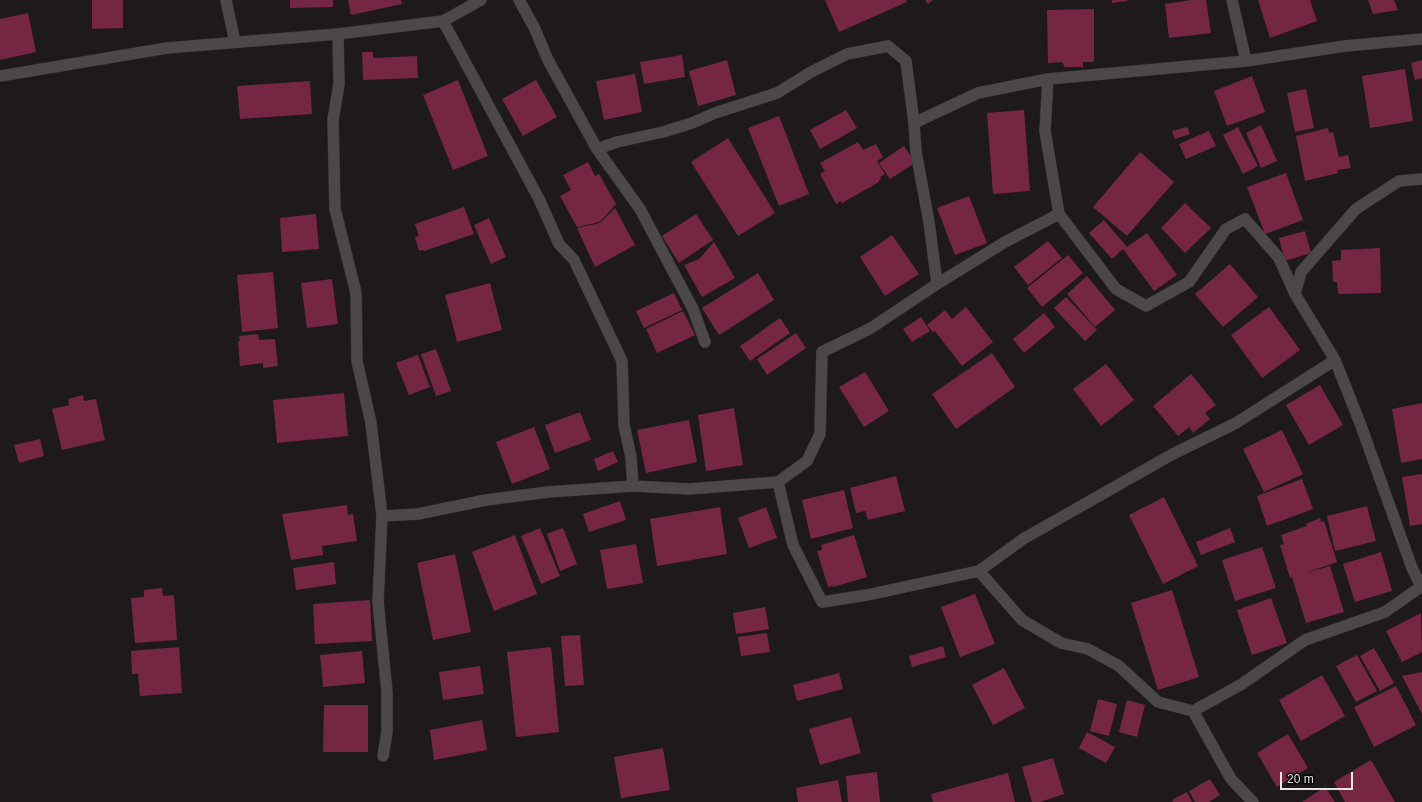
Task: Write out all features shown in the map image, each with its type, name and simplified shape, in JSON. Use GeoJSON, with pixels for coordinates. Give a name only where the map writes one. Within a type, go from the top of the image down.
{"type":"FeatureCollection","features":[{"type":"Feature","properties":{"kind":"street"},"geometry":{"type":"LineString","coordinates":[[226,0],[235,42]]}},
{"type":"Feature","properties":{"kind":"street"},"geometry":{"type":"LineString","coordinates":[[0,76],[167,48],[338,34],[443,21],[481,0]]}},
{"type":"Feature","properties":{"kind":"street"},"geometry":{"type":"LineString","coordinates":[[519,0],[534,27],[548,60],[597,148],[640,209],[693,309],[705,342]]}},
{"type":"Feature","properties":{"kind":"street"},"geometry":{"type":"LineString","coordinates":[[1232,0],[1246,61]]}},
{"type":"Feature","properties":{"kind":"street"},"geometry":{"type":"LineString","coordinates":[[443,21],[539,199],[559,244],[574,260],[622,361],[624,425],[631,457],[633,486]]}},
{"type":"Feature","properties":{"kind":"street"},"geometry":{"type":"LineString","coordinates":[[338,34],[339,84],[333,120],[335,209],[356,293],[357,361],[371,423],[382,516],[378,602],[388,692],[387,732],[383,756]]}},
{"type":"Feature","properties":{"kind":"street"},"geometry":{"type":"LineString","coordinates":[[914,123],[978,93],[1048,79],[1246,61],[1345,46],[1422,39]]}},
{"type":"Feature","properties":{"kind":"street"},"geometry":{"type":"LineString","coordinates":[[597,148],[663,132],[692,123],[715,113],[777,93],[811,72],[847,54],[888,46],[906,61],[916,152],[929,222],[937,284]]}},
{"type":"Feature","properties":{"kind":"street"},"geometry":{"type":"LineString","coordinates":[[979,571],[1022,620],[1061,643],[1088,649],[1119,666],[1158,702],[1193,711],[1242,684],[1305,640],[1385,612],[1422,586],[1412,568],[1360,423],[1335,360],[1295,294],[1279,258],[1245,219],[1226,229],[1189,282],[1146,306],[1116,289],[1059,214],[1045,131],[1048,79]]}},
{"type":"Feature","properties":{"kind":"street"},"geometry":{"type":"LineString","coordinates":[[1295,294],[1301,272],[1356,209],[1399,181],[1422,179]]}},
{"type":"Feature","properties":{"kind":"street"},"geometry":{"type":"LineString","coordinates":[[382,516],[418,514],[486,500],[548,492],[633,486],[689,489],[778,482],[807,461],[820,434],[822,352],[871,328],[937,284],[1005,242],[1059,214]]}},
{"type":"Feature","properties":{"kind":"street"},"geometry":{"type":"LineString","coordinates":[[778,482],[794,545],[822,602],[867,595],[979,571],[1023,539],[1171,455],[1236,423],[1335,360]]}},
{"type":"Feature","properties":{"kind":"street"},"geometry":{"type":"LineString","coordinates":[[1193,711],[1231,779],[1253,802]]}},
{"type":"Feature","properties":{"kind":"building"},"geometry":{"type":"Polygon","coordinates":[[[92,0],[123,0],[123,28],[92,29],[92,0]]]}},
{"type":"Feature","properties":{"kind":"building"},"geometry":{"type":"Polygon","coordinates":[[[290,0],[333,0],[333,7],[290,8],[290,0]]]}},
{"type":"Feature","properties":{"kind":"building"},"geometry":{"type":"Polygon","coordinates":[[[348,0],[401,0],[402,4],[351,15],[348,0]]]}},
{"type":"Feature","properties":{"kind":"building"},"geometry":{"type":"Polygon","coordinates":[[[825,0],[906,0],[907,2],[839,32],[825,0]]]}},
{"type":"Feature","properties":{"kind":"building"},"geometry":{"type":"Polygon","coordinates":[[[925,0],[933,0],[928,4],[925,0]]]}},
{"type":"Feature","properties":{"kind":"building"},"geometry":{"type":"Polygon","coordinates":[[[1112,0],[1127,0],[1127,1],[1112,3],[1112,0]]]}},
{"type":"Feature","properties":{"kind":"building"},"geometry":{"type":"Polygon","coordinates":[[[1191,0],[1206,0],[1211,33],[1169,38],[1165,4],[1191,0]]]}},
{"type":"Feature","properties":{"kind":"building"},"geometry":{"type":"Polygon","coordinates":[[[1258,0],[1310,0],[1317,21],[1270,38],[1258,0]]]}},
{"type":"Feature","properties":{"kind":"building"},"geometry":{"type":"Polygon","coordinates":[[[1368,0],[1394,0],[1398,10],[1373,14],[1368,0]]]}},
{"type":"Feature","properties":{"kind":"building"},"geometry":{"type":"Polygon","coordinates":[[[1094,9],[1094,62],[1083,62],[1083,67],[1064,67],[1063,62],[1048,63],[1047,10],[1094,9]]]}},
{"type":"Feature","properties":{"kind":"building"},"geometry":{"type":"Polygon","coordinates":[[[28,13],[36,52],[0,60],[0,19],[28,13]]]}},
{"type":"Feature","properties":{"kind":"building"},"geometry":{"type":"Polygon","coordinates":[[[362,52],[373,52],[373,58],[417,56],[418,78],[363,80],[362,52]]]}},
{"type":"Feature","properties":{"kind":"building"},"geometry":{"type":"Polygon","coordinates":[[[682,55],[685,77],[644,84],[640,62],[682,55]]]}},
{"type":"Feature","properties":{"kind":"building"},"geometry":{"type":"Polygon","coordinates":[[[727,60],[736,95],[698,106],[689,71],[727,60]]]}},
{"type":"Feature","properties":{"kind":"building"},"geometry":{"type":"Polygon","coordinates":[[[1422,60],[1422,78],[1415,80],[1411,63],[1422,60]]]}},
{"type":"Feature","properties":{"kind":"building"},"geometry":{"type":"Polygon","coordinates":[[[1405,69],[1413,121],[1370,128],[1362,76],[1405,69]]]}},
{"type":"Feature","properties":{"kind":"building"},"geometry":{"type":"Polygon","coordinates":[[[635,74],[642,112],[604,120],[596,81],[635,74]]]}},
{"type":"Feature","properties":{"kind":"building"},"geometry":{"type":"Polygon","coordinates":[[[1252,76],[1265,112],[1227,126],[1214,91],[1252,76]]]}},
{"type":"Feature","properties":{"kind":"building"},"geometry":{"type":"Polygon","coordinates":[[[458,80],[488,156],[453,170],[423,95],[458,80]]]}},
{"type":"Feature","properties":{"kind":"building"},"geometry":{"type":"Polygon","coordinates":[[[536,80],[557,117],[523,136],[502,99],[536,80]]]}},
{"type":"Feature","properties":{"kind":"building"},"geometry":{"type":"Polygon","coordinates":[[[310,81],[312,114],[240,119],[237,86],[310,81]]]}},
{"type":"Feature","properties":{"kind":"building"},"geometry":{"type":"Polygon","coordinates":[[[1306,89],[1314,128],[1295,132],[1287,93],[1306,89]]]}},
{"type":"Feature","properties":{"kind":"building"},"geometry":{"type":"Polygon","coordinates":[[[846,110],[857,128],[820,149],[810,130],[846,110]]]}},
{"type":"Feature","properties":{"kind":"building"},"geometry":{"type":"Polygon","coordinates":[[[1024,110],[1030,191],[993,194],[987,113],[1024,110]]]}},
{"type":"Feature","properties":{"kind":"building"},"geometry":{"type":"Polygon","coordinates":[[[779,116],[809,194],[779,206],[748,128],[779,116]]]}},
{"type":"Feature","properties":{"kind":"building"},"geometry":{"type":"Polygon","coordinates":[[[1261,125],[1277,161],[1261,168],[1246,133],[1261,125]]]}},
{"type":"Feature","properties":{"kind":"building"},"geometry":{"type":"Polygon","coordinates":[[[1187,127],[1190,134],[1175,139],[1172,131],[1187,127]]]}},
{"type":"Feature","properties":{"kind":"building"},"geometry":{"type":"Polygon","coordinates":[[[1238,127],[1258,166],[1243,174],[1223,135],[1238,127]]]}},
{"type":"Feature","properties":{"kind":"building"},"geometry":{"type":"Polygon","coordinates":[[[1328,128],[1329,133],[1333,132],[1339,157],[1348,155],[1351,168],[1337,170],[1338,173],[1305,181],[1296,136],[1328,128]]]}},
{"type":"Feature","properties":{"kind":"building"},"geometry":{"type":"Polygon","coordinates":[[[1209,131],[1216,146],[1186,159],[1179,144],[1209,131]]]}},
{"type":"Feature","properties":{"kind":"building"},"geometry":{"type":"Polygon","coordinates":[[[728,138],[775,213],[738,236],[691,162],[728,138]]]}},
{"type":"Feature","properties":{"kind":"building"},"geometry":{"type":"Polygon","coordinates":[[[858,142],[863,150],[876,144],[883,157],[877,161],[885,174],[880,177],[881,179],[879,182],[842,203],[841,201],[836,204],[820,174],[825,171],[820,163],[858,142]]]}},
{"type":"Feature","properties":{"kind":"building"},"geometry":{"type":"Polygon","coordinates":[[[904,146],[915,163],[890,179],[879,163],[904,146]]]}},
{"type":"Feature","properties":{"kind":"building"},"geometry":{"type":"Polygon","coordinates":[[[1140,152],[1174,182],[1127,236],[1093,207],[1140,152]]]}},
{"type":"Feature","properties":{"kind":"building"},"geometry":{"type":"Polygon","coordinates":[[[588,162],[595,176],[599,174],[616,204],[600,222],[577,227],[560,196],[571,190],[563,175],[588,162]]]}},
{"type":"Feature","properties":{"kind":"building"},"geometry":{"type":"Polygon","coordinates":[[[1286,173],[1303,220],[1265,234],[1247,187],[1286,173]]]}},
{"type":"Feature","properties":{"kind":"building"},"geometry":{"type":"Polygon","coordinates":[[[969,196],[987,243],[955,255],[937,208],[969,196]]]}},
{"type":"Feature","properties":{"kind":"building"},"geometry":{"type":"Polygon","coordinates":[[[1185,203],[1211,228],[1185,253],[1161,228],[1185,203]]]}},
{"type":"Feature","properties":{"kind":"building"},"geometry":{"type":"Polygon","coordinates":[[[464,207],[474,234],[424,251],[419,251],[415,237],[419,236],[415,224],[464,207]]]}},
{"type":"Feature","properties":{"kind":"building"},"geometry":{"type":"Polygon","coordinates":[[[615,208],[635,245],[595,267],[577,228],[600,223],[615,208]]]}},
{"type":"Feature","properties":{"kind":"building"},"geometry":{"type":"Polygon","coordinates":[[[316,214],[319,249],[282,252],[280,218],[316,214]]]}},
{"type":"Feature","properties":{"kind":"building"},"geometry":{"type":"Polygon","coordinates":[[[696,214],[713,240],[679,263],[662,236],[696,214]]]}},
{"type":"Feature","properties":{"kind":"building"},"geometry":{"type":"Polygon","coordinates":[[[489,218],[506,257],[491,264],[474,225],[489,218]]]}},
{"type":"Feature","properties":{"kind":"building"},"geometry":{"type":"Polygon","coordinates":[[[1104,220],[1127,247],[1147,233],[1177,275],[1154,291],[1123,249],[1112,259],[1089,233],[1104,220]]]}},
{"type":"Feature","properties":{"kind":"building"},"geometry":{"type":"Polygon","coordinates":[[[1305,231],[1311,253],[1285,261],[1279,238],[1305,231]]]}},
{"type":"Feature","properties":{"kind":"building"},"geometry":{"type":"Polygon","coordinates":[[[892,235],[919,274],[885,296],[860,257],[892,235]]]}},
{"type":"Feature","properties":{"kind":"building"},"geometry":{"type":"Polygon","coordinates":[[[1048,241],[1062,258],[1028,285],[1014,267],[1048,241]]]}},
{"type":"Feature","properties":{"kind":"building"},"geometry":{"type":"Polygon","coordinates":[[[714,242],[735,278],[702,297],[684,265],[699,259],[714,242]]]}},
{"type":"Feature","properties":{"kind":"building"},"geometry":{"type":"Polygon","coordinates":[[[1380,248],[1381,293],[1338,294],[1337,282],[1333,282],[1332,261],[1341,260],[1341,250],[1380,248]]]}},
{"type":"Feature","properties":{"kind":"building"},"geometry":{"type":"Polygon","coordinates":[[[1068,255],[1083,273],[1042,307],[1027,288],[1068,255]]]}},
{"type":"Feature","properties":{"kind":"building"},"geometry":{"type":"Polygon","coordinates":[[[1230,264],[1258,297],[1223,327],[1195,294],[1230,264]]]}},
{"type":"Feature","properties":{"kind":"building"},"geometry":{"type":"Polygon","coordinates":[[[273,272],[278,328],[242,332],[237,275],[273,272]]]}},
{"type":"Feature","properties":{"kind":"building"},"geometry":{"type":"Polygon","coordinates":[[[758,273],[774,300],[719,335],[702,308],[758,273]]]}},
{"type":"Feature","properties":{"kind":"building"},"geometry":{"type":"Polygon","coordinates":[[[1087,276],[1115,310],[1095,327],[1067,294],[1087,276]]]}},
{"type":"Feature","properties":{"kind":"building"},"geometry":{"type":"Polygon","coordinates":[[[332,279],[338,324],[307,328],[301,283],[332,279]]]}},
{"type":"Feature","properties":{"kind":"building"},"geometry":{"type":"Polygon","coordinates":[[[490,283],[502,330],[457,342],[445,295],[490,283]]]}},
{"type":"Feature","properties":{"kind":"building"},"geometry":{"type":"Polygon","coordinates":[[[674,293],[682,310],[644,328],[636,311],[674,293]]]}},
{"type":"Feature","properties":{"kind":"building"},"geometry":{"type":"Polygon","coordinates":[[[1066,297],[1097,330],[1085,341],[1054,308],[1066,297]]]}},
{"type":"Feature","properties":{"kind":"building"},"geometry":{"type":"Polygon","coordinates":[[[966,307],[993,342],[962,366],[935,331],[933,332],[927,325],[945,310],[952,319],[966,307]]]}},
{"type":"Feature","properties":{"kind":"building"},"geometry":{"type":"Polygon","coordinates":[[[1269,307],[1300,350],[1262,378],[1231,335],[1269,307]]]}},
{"type":"Feature","properties":{"kind":"building"},"geometry":{"type":"Polygon","coordinates":[[[683,311],[695,335],[657,353],[646,329],[683,311]]]}},
{"type":"Feature","properties":{"kind":"building"},"geometry":{"type":"Polygon","coordinates":[[[1044,313],[1055,327],[1024,353],[1013,339],[1044,313]]]}},
{"type":"Feature","properties":{"kind":"building"},"geometry":{"type":"Polygon","coordinates":[[[921,317],[930,331],[912,342],[903,329],[921,317]]]}},
{"type":"Feature","properties":{"kind":"building"},"geometry":{"type":"Polygon","coordinates":[[[780,318],[790,333],[750,361],[740,346],[780,318]]]}},
{"type":"Feature","properties":{"kind":"building"},"geometry":{"type":"Polygon","coordinates":[[[796,333],[806,348],[767,375],[757,359],[796,333]]]}},
{"type":"Feature","properties":{"kind":"building"},"geometry":{"type":"Polygon","coordinates":[[[258,334],[259,340],[275,339],[278,366],[263,368],[263,363],[240,366],[239,336],[258,334]]]}},
{"type":"Feature","properties":{"kind":"building"},"geometry":{"type":"Polygon","coordinates":[[[436,349],[451,391],[436,396],[421,354],[436,349]]]}},
{"type":"Feature","properties":{"kind":"building"},"geometry":{"type":"Polygon","coordinates":[[[992,353],[1015,387],[956,429],[932,394],[992,353]]]}},
{"type":"Feature","properties":{"kind":"building"},"geometry":{"type":"Polygon","coordinates":[[[418,355],[430,387],[409,395],[396,363],[418,355]]]}},
{"type":"Feature","properties":{"kind":"building"},"geometry":{"type":"Polygon","coordinates":[[[1106,364],[1134,400],[1101,426],[1073,389],[1106,364]]]}},
{"type":"Feature","properties":{"kind":"building"},"geometry":{"type":"Polygon","coordinates":[[[865,372],[889,411],[864,427],[839,387],[865,372]]]}},
{"type":"Feature","properties":{"kind":"building"},"geometry":{"type":"Polygon","coordinates":[[[1191,374],[1216,405],[1205,413],[1210,419],[1193,433],[1189,427],[1178,436],[1153,406],[1191,374]]]}},
{"type":"Feature","properties":{"kind":"building"},"geometry":{"type":"Polygon","coordinates":[[[1320,385],[1343,425],[1309,445],[1286,405],[1320,385]]]}},
{"type":"Feature","properties":{"kind":"building"},"geometry":{"type":"Polygon","coordinates":[[[344,393],[348,436],[277,443],[273,400],[344,393]]]}},
{"type":"Feature","properties":{"kind":"building"},"geometry":{"type":"Polygon","coordinates":[[[83,395],[84,401],[96,399],[105,440],[62,450],[52,409],[69,405],[68,399],[83,395]]]}},
{"type":"Feature","properties":{"kind":"building"},"geometry":{"type":"Polygon","coordinates":[[[1422,403],[1422,459],[1401,463],[1392,409],[1422,403]]]}},
{"type":"Feature","properties":{"kind":"building"},"geometry":{"type":"Polygon","coordinates":[[[734,408],[743,465],[706,471],[698,415],[734,408]]]}},
{"type":"Feature","properties":{"kind":"building"},"geometry":{"type":"Polygon","coordinates":[[[580,412],[591,440],[555,453],[545,425],[580,412]]]}},
{"type":"Feature","properties":{"kind":"building"},"geometry":{"type":"Polygon","coordinates":[[[689,420],[697,462],[646,473],[637,430],[689,420]]]}},
{"type":"Feature","properties":{"kind":"building"},"geometry":{"type":"Polygon","coordinates":[[[534,427],[550,469],[512,484],[496,442],[534,427]]]}},
{"type":"Feature","properties":{"kind":"building"},"geometry":{"type":"Polygon","coordinates":[[[1282,430],[1303,474],[1264,492],[1243,449],[1282,430]]]}},
{"type":"Feature","properties":{"kind":"building"},"geometry":{"type":"Polygon","coordinates":[[[40,439],[44,456],[19,463],[14,445],[40,439]]]}},
{"type":"Feature","properties":{"kind":"building"},"geometry":{"type":"Polygon","coordinates":[[[613,451],[618,462],[598,471],[594,459],[613,451]]]}},
{"type":"Feature","properties":{"kind":"building"},"geometry":{"type":"Polygon","coordinates":[[[1422,474],[1422,524],[1410,526],[1402,477],[1422,474]]]}},
{"type":"Feature","properties":{"kind":"building"},"geometry":{"type":"Polygon","coordinates":[[[896,476],[905,511],[868,520],[865,511],[856,513],[850,488],[896,476]]]}},
{"type":"Feature","properties":{"kind":"building"},"geometry":{"type":"Polygon","coordinates":[[[1302,479],[1313,509],[1267,526],[1257,496],[1302,479]]]}},
{"type":"Feature","properties":{"kind":"building"},"geometry":{"type":"Polygon","coordinates":[[[844,490],[853,528],[811,539],[802,500],[844,490]]]}},
{"type":"Feature","properties":{"kind":"building"},"geometry":{"type":"Polygon","coordinates":[[[1164,497],[1198,566],[1163,584],[1129,515],[1164,497]]]}},
{"type":"Feature","properties":{"kind":"building"},"geometry":{"type":"Polygon","coordinates":[[[620,501],[626,520],[589,532],[583,514],[620,501]]]}},
{"type":"Feature","properties":{"kind":"building"},"geometry":{"type":"Polygon","coordinates":[[[347,505],[348,515],[353,514],[357,541],[322,546],[323,555],[291,560],[282,514],[347,505]]]}},
{"type":"Feature","properties":{"kind":"building"},"geometry":{"type":"Polygon","coordinates":[[[1367,506],[1376,541],[1335,551],[1327,516],[1367,506]]]}},
{"type":"Feature","properties":{"kind":"building"},"geometry":{"type":"Polygon","coordinates":[[[720,507],[727,554],[657,566],[650,519],[720,507]]]}},
{"type":"Feature","properties":{"kind":"building"},"geometry":{"type":"Polygon","coordinates":[[[766,507],[777,538],[749,548],[738,518],[766,507]]]}},
{"type":"Feature","properties":{"kind":"building"},"geometry":{"type":"Polygon","coordinates":[[[1320,518],[1321,522],[1324,521],[1337,562],[1305,573],[1330,566],[1344,612],[1306,623],[1292,577],[1290,578],[1280,545],[1284,544],[1281,535],[1307,526],[1306,524],[1320,518]]]}},
{"type":"Feature","properties":{"kind":"building"},"geometry":{"type":"Polygon","coordinates":[[[540,528],[560,576],[541,584],[521,536],[540,528]]]}},
{"type":"Feature","properties":{"kind":"building"},"geometry":{"type":"Polygon","coordinates":[[[563,528],[577,564],[560,571],[547,534],[563,528]]]}},
{"type":"Feature","properties":{"kind":"building"},"geometry":{"type":"Polygon","coordinates":[[[1230,528],[1235,542],[1201,555],[1196,542],[1230,528]]]}},
{"type":"Feature","properties":{"kind":"building"},"geometry":{"type":"Polygon","coordinates":[[[515,535],[537,594],[494,611],[472,552],[515,535]]]}},
{"type":"Feature","properties":{"kind":"building"},"geometry":{"type":"Polygon","coordinates":[[[854,535],[867,577],[833,587],[828,587],[817,551],[822,550],[821,545],[854,535]]]}},
{"type":"Feature","properties":{"kind":"building"},"geometry":{"type":"Polygon","coordinates":[[[636,544],[643,583],[607,589],[600,550],[636,544]]]}},
{"type":"Feature","properties":{"kind":"building"},"geometry":{"type":"Polygon","coordinates":[[[1262,547],[1276,588],[1235,601],[1222,560],[1262,547]]]}},
{"type":"Feature","properties":{"kind":"building"},"geometry":{"type":"Polygon","coordinates":[[[1381,552],[1392,591],[1355,602],[1343,564],[1381,552]]]}},
{"type":"Feature","properties":{"kind":"building"},"geometry":{"type":"Polygon","coordinates":[[[455,554],[471,632],[433,640],[417,563],[455,554]]]}},
{"type":"Feature","properties":{"kind":"building"},"geometry":{"type":"Polygon","coordinates":[[[334,562],[336,584],[296,590],[293,568],[334,562]]]}},
{"type":"Feature","properties":{"kind":"building"},"geometry":{"type":"Polygon","coordinates":[[[162,588],[163,596],[174,595],[177,640],[135,643],[131,598],[144,597],[144,590],[162,588]]]}},
{"type":"Feature","properties":{"kind":"building"},"geometry":{"type":"Polygon","coordinates":[[[1172,590],[1199,677],[1158,690],[1131,603],[1172,590]]]}},
{"type":"Feature","properties":{"kind":"building"},"geometry":{"type":"Polygon","coordinates":[[[975,594],[995,644],[960,657],[941,607],[975,594]]]}},
{"type":"Feature","properties":{"kind":"building"},"geometry":{"type":"Polygon","coordinates":[[[1271,598],[1287,643],[1252,655],[1237,610],[1271,598]]]}},
{"type":"Feature","properties":{"kind":"building"},"geometry":{"type":"Polygon","coordinates":[[[370,600],[372,641],[315,644],[313,604],[370,600]]]}},
{"type":"Feature","properties":{"kind":"building"},"geometry":{"type":"Polygon","coordinates":[[[765,607],[769,629],[736,634],[733,613],[765,607]]]}},
{"type":"Feature","properties":{"kind":"building"},"geometry":{"type":"Polygon","coordinates":[[[1421,613],[1422,652],[1402,662],[1386,631],[1421,613]]]}},
{"type":"Feature","properties":{"kind":"building"},"geometry":{"type":"Polygon","coordinates":[[[767,633],[770,652],[741,656],[738,637],[767,633]]]}},
{"type":"Feature","properties":{"kind":"building"},"geometry":{"type":"Polygon","coordinates":[[[580,635],[584,685],[565,686],[561,636],[580,635]]]}},
{"type":"Feature","properties":{"kind":"building"},"geometry":{"type":"Polygon","coordinates":[[[943,646],[946,657],[912,667],[909,656],[943,646]]]}},
{"type":"Feature","properties":{"kind":"building"},"geometry":{"type":"Polygon","coordinates":[[[179,647],[182,693],[140,696],[138,674],[132,674],[131,651],[179,647]]]}},
{"type":"Feature","properties":{"kind":"building"},"geometry":{"type":"Polygon","coordinates":[[[551,647],[559,732],[516,737],[507,652],[551,647]]]}},
{"type":"Feature","properties":{"kind":"building"},"geometry":{"type":"Polygon","coordinates":[[[1374,648],[1394,683],[1380,691],[1360,656],[1374,648]]]}},
{"type":"Feature","properties":{"kind":"building"},"geometry":{"type":"Polygon","coordinates":[[[362,651],[365,683],[323,687],[320,655],[362,651]]]}},
{"type":"Feature","properties":{"kind":"building"},"geometry":{"type":"Polygon","coordinates":[[[1357,655],[1377,691],[1356,702],[1336,666],[1357,655]]]}},
{"type":"Feature","properties":{"kind":"building"},"geometry":{"type":"Polygon","coordinates":[[[480,666],[484,694],[443,700],[439,672],[480,666]]]}},
{"type":"Feature","properties":{"kind":"building"},"geometry":{"type":"Polygon","coordinates":[[[1004,668],[1025,708],[993,725],[972,685],[1004,668]]]}},
{"type":"Feature","properties":{"kind":"building"},"geometry":{"type":"Polygon","coordinates":[[[1422,672],[1422,714],[1402,676],[1422,672]]]}},
{"type":"Feature","properties":{"kind":"building"},"geometry":{"type":"Polygon","coordinates":[[[839,673],[843,689],[797,701],[793,685],[839,673]]]}},
{"type":"Feature","properties":{"kind":"building"},"geometry":{"type":"Polygon","coordinates":[[[1322,675],[1345,716],[1301,741],[1279,700],[1322,675]]]}},
{"type":"Feature","properties":{"kind":"building"},"geometry":{"type":"Polygon","coordinates":[[[1396,686],[1416,725],[1374,747],[1354,707],[1396,686]]]}},
{"type":"Feature","properties":{"kind":"building"},"geometry":{"type":"Polygon","coordinates":[[[1098,699],[1117,704],[1109,736],[1090,731],[1098,699]]]}},
{"type":"Feature","properties":{"kind":"building"},"geometry":{"type":"Polygon","coordinates":[[[1127,700],[1145,705],[1137,737],[1119,732],[1127,700]]]}},
{"type":"Feature","properties":{"kind":"building"},"geometry":{"type":"Polygon","coordinates":[[[324,705],[368,705],[368,752],[323,752],[324,705]]]}},
{"type":"Feature","properties":{"kind":"building"},"geometry":{"type":"Polygon","coordinates":[[[851,717],[861,753],[820,765],[809,729],[851,717]]]}},
{"type":"Feature","properties":{"kind":"building"},"geometry":{"type":"Polygon","coordinates":[[[482,720],[487,750],[434,760],[430,730],[482,720]]]}},
{"type":"Feature","properties":{"kind":"building"},"geometry":{"type":"Polygon","coordinates":[[[1087,732],[1115,747],[1106,763],[1079,748],[1087,732]]]}},
{"type":"Feature","properties":{"kind":"building"},"geometry":{"type":"Polygon","coordinates":[[[1288,734],[1308,768],[1277,787],[1257,753],[1288,734]]]}},
{"type":"Feature","properties":{"kind":"building"},"geometry":{"type":"Polygon","coordinates":[[[663,748],[670,790],[621,798],[614,757],[663,748]]]}},
{"type":"Feature","properties":{"kind":"building"},"geometry":{"type":"Polygon","coordinates":[[[1053,758],[1064,794],[1040,802],[1032,802],[1022,767],[1053,758]]]}},
{"type":"Feature","properties":{"kind":"building"},"geometry":{"type":"Polygon","coordinates":[[[1371,760],[1395,802],[1345,802],[1334,782],[1371,760]]]}},
{"type":"Feature","properties":{"kind":"building"},"geometry":{"type":"Polygon","coordinates":[[[877,772],[880,802],[848,802],[846,776],[877,772]]]}},
{"type":"Feature","properties":{"kind":"building"},"geometry":{"type":"Polygon","coordinates":[[[1008,773],[1015,802],[933,802],[931,794],[1008,773]]]}},
{"type":"Feature","properties":{"kind":"building"},"geometry":{"type":"Polygon","coordinates":[[[1210,779],[1220,795],[1209,802],[1195,802],[1189,791],[1210,779]]]}},
{"type":"Feature","properties":{"kind":"building"},"geometry":{"type":"Polygon","coordinates":[[[838,780],[842,802],[798,802],[796,788],[838,780]]]}},
{"type":"Feature","properties":{"kind":"building"},"geometry":{"type":"Polygon","coordinates":[[[1325,787],[1335,802],[1302,802],[1325,787]]]}},
{"type":"Feature","properties":{"kind":"building"},"geometry":{"type":"Polygon","coordinates":[[[1187,792],[1192,802],[1173,802],[1172,800],[1187,792]]]}}]}
